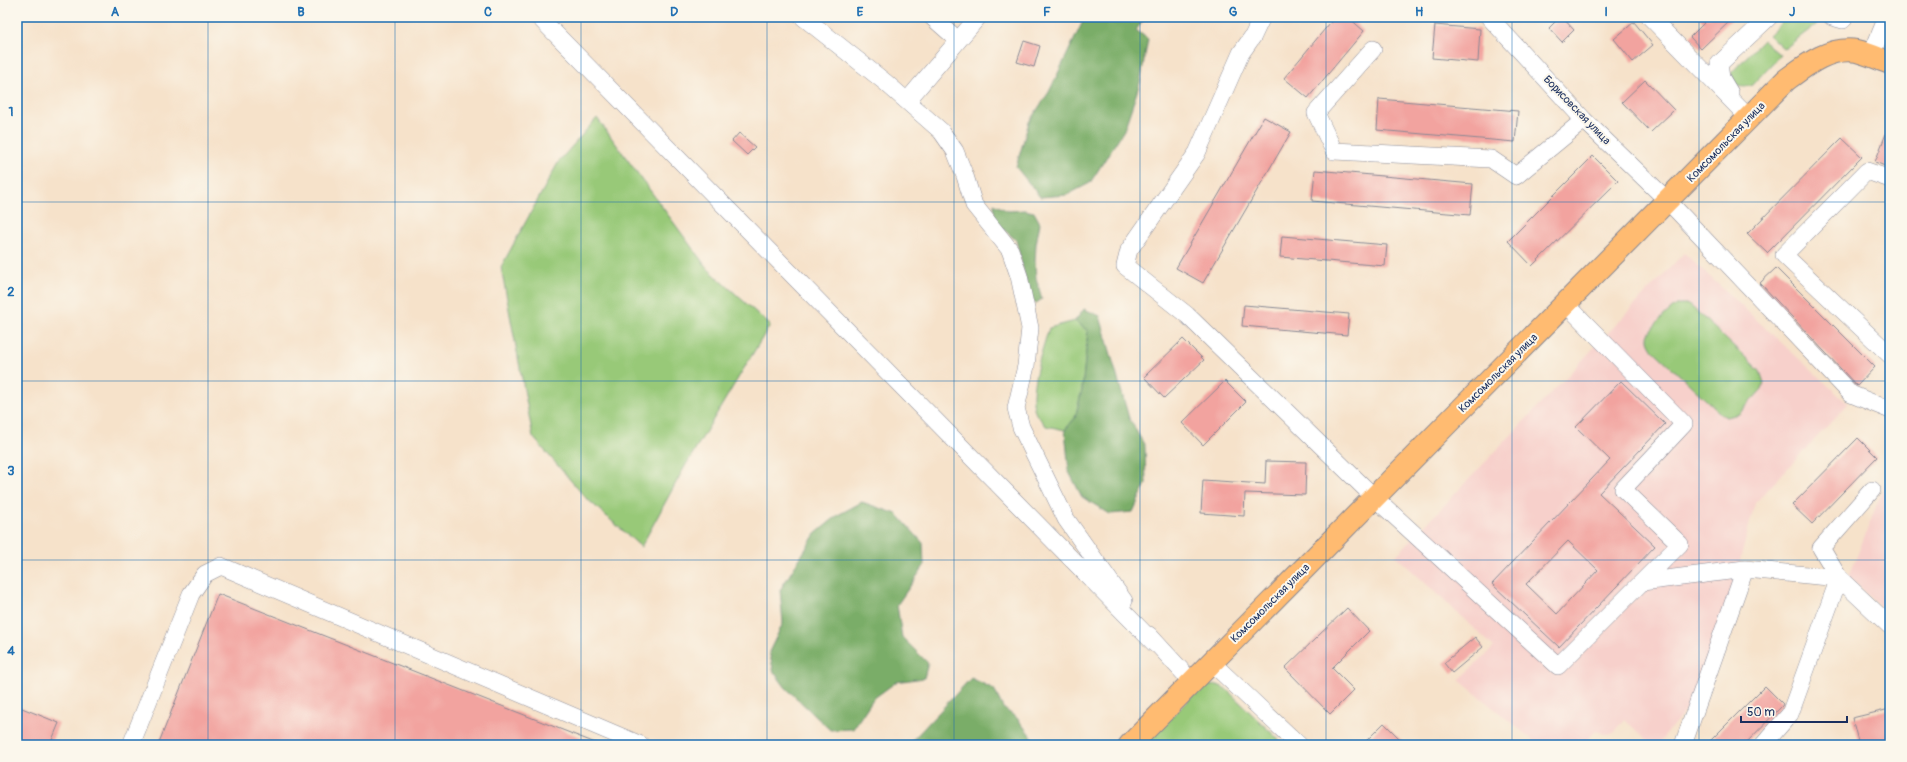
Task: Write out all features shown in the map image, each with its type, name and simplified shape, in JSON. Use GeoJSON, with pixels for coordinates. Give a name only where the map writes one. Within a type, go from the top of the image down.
{"type":"FeatureCollection","features":[{"type":"Feature","properties":{"kind":"main road","name":"Комсомольская улица"},"geometry":{"type":"LineString","coordinates":[[1130,745],[1668,201],[1744,112],[1810,62],[1828,55],[1856,51],[1881,59]]}},
{"type":"Feature","properties":{"kind":"street"},"geometry":{"type":"LineString","coordinates":[[540,17],[1192,682]]}},
{"type":"Feature","properties":{"kind":"street"},"geometry":{"type":"LineString","coordinates":[[803,17],[941,130],[951,146],[965,176],[974,204],[1010,250],[1019,276],[1030,328],[1026,366],[1016,408],[1021,427],[1066,519],[1155,644]]}},
{"type":"Feature","properties":{"kind":"street"},"geometry":{"type":"LineString","coordinates":[[932,17],[958,40]]}},
{"type":"Feature","properties":{"kind":"street"},"geometry":{"type":"LineString","coordinates":[[907,101],[978,17]]}},
{"type":"Feature","properties":{"kind":"street"},"geometry":{"type":"LineString","coordinates":[[1262,17],[1253,36],[1241,52],[1197,153],[1129,250],[1125,266],[1187,316],[1375,498],[1558,666],[1680,544],[1623,490],[1684,424],[1566,304]]}},
{"type":"Feature","properties":{"kind":"street","name":"Борисовская улица"},"geometry":{"type":"LineString","coordinates":[[1489,17],[1584,120],[1668,201],[1852,394],[1890,410]]}},
{"type":"Feature","properties":{"kind":"street"},"geometry":{"type":"LineString","coordinates":[[1650,17],[1744,112]]}},
{"type":"Feature","properties":{"kind":"street"},"geometry":{"type":"LineString","coordinates":[[1744,112],[1721,78],[1719,64],[1769,17]]}},
{"type":"Feature","properties":{"kind":"street"},"geometry":{"type":"LineString","coordinates":[[1881,59],[1887,17]]}},
{"type":"Feature","properties":{"kind":"street"},"geometry":{"type":"LineString","coordinates":[[1373,49],[1316,112],[1334,151],[1491,159],[1516,176],[1584,120]]}},
{"type":"Feature","properties":{"kind":"street"},"geometry":{"type":"LineString","coordinates":[[1890,179],[1867,171],[1784,255],[1890,355]]}},
{"type":"Feature","properties":{"kind":"street"},"geometry":{"type":"LineString","coordinates":[[1872,490],[1821,548],[1839,578],[1890,626]]}},
{"type":"Feature","properties":{"kind":"street"},"geometry":{"type":"LineString","coordinates":[[131,745],[191,594],[205,574],[221,566],[641,745]]}},
{"type":"Feature","properties":{"kind":"street"},"geometry":{"type":"LineString","coordinates":[[1642,582],[1745,569],[1839,578]]}},
{"type":"Feature","properties":{"kind":"street"},"geometry":{"type":"LineString","coordinates":[[1682,745],[1745,569]]}},
{"type":"Feature","properties":{"kind":"street"},"geometry":{"type":"LineString","coordinates":[[1763,745],[1790,714],[1839,578]]}},
{"type":"Feature","properties":{"kind":"street"},"geometry":{"type":"LineString","coordinates":[[1211,662],[1299,745]]}},
{"type":"Feature","properties":{"kind":"shaded area"},"geometry":{"type":"Polygon","coordinates":[[[1684,253],[1848,404],[1755,503],[1730,599],[1701,691],[1657,745],[1652,745],[1624,719],[1613,733],[1605,734],[1596,731],[1581,745],[1539,745],[1459,680],[1494,647],[1396,556],[1684,253]]]}},
{"type":"Feature","properties":{"kind":"shaded area"},"geometry":{"type":"Polygon","coordinates":[[[1890,470],[1890,615],[1849,577],[1890,470]]]}},
{"type":"Feature","properties":{"kind":"green space"},"geometry":{"type":"Polygon","coordinates":[[[1085,17],[1146,17],[1136,30],[1148,39],[1140,83],[1124,130],[1090,183],[1067,195],[1040,197],[1016,167],[1029,122],[1049,92],[1085,17]]]}},
{"type":"Feature","properties":{"kind":"green space"},"geometry":{"type":"Polygon","coordinates":[[[1787,17],[1810,17],[1817,24],[1784,49],[1769,35],[1787,17]]]}},
{"type":"Feature","properties":{"kind":"green space"},"geometry":{"type":"Polygon","coordinates":[[[1763,40],[1780,55],[1751,86],[1744,87],[1735,84],[1731,73],[1763,40]]]}},
{"type":"Feature","properties":{"kind":"green space"},"geometry":{"type":"Polygon","coordinates":[[[597,118],[707,268],[770,325],[684,468],[641,547],[585,497],[533,437],[501,267],[559,161],[597,118]]]}},
{"type":"Feature","properties":{"kind":"green space"},"geometry":{"type":"Polygon","coordinates":[[[994,204],[1008,211],[1024,210],[1034,212],[1040,223],[1036,244],[1035,264],[1036,278],[1042,299],[1035,304],[1029,293],[1016,240],[995,222],[994,204]]]}},
{"type":"Feature","properties":{"kind":"green space"},"geometry":{"type":"Polygon","coordinates":[[[1679,304],[1686,304],[1693,308],[1760,371],[1764,383],[1762,389],[1739,414],[1726,417],[1721,414],[1653,350],[1648,340],[1649,334],[1667,313],[1679,304]]]}},
{"type":"Feature","properties":{"kind":"green space"},"geometry":{"type":"Polygon","coordinates":[[[1084,309],[1100,316],[1129,418],[1145,446],[1146,484],[1133,512],[1110,514],[1082,497],[1069,472],[1065,430],[1075,418],[1082,390],[1088,331],[1075,321],[1084,309]]]}},
{"type":"Feature","properties":{"kind":"green space"},"geometry":{"type":"Polygon","coordinates":[[[1075,321],[1088,331],[1082,390],[1075,418],[1065,430],[1046,426],[1036,414],[1033,405],[1034,383],[1036,371],[1049,328],[1075,321]]]}},
{"type":"Feature","properties":{"kind":"green space"},"geometry":{"type":"Polygon","coordinates":[[[862,502],[897,514],[923,543],[924,566],[897,605],[902,637],[928,663],[924,678],[896,682],[873,699],[853,729],[830,730],[786,688],[774,672],[769,652],[783,623],[780,590],[815,534],[838,515],[862,502]]]}},
{"type":"Feature","properties":{"kind":"green space"},"geometry":{"type":"Polygon","coordinates":[[[971,678],[994,689],[1003,708],[1017,718],[1034,740],[1026,745],[908,745],[971,678]]]}},
{"type":"Feature","properties":{"kind":"green space"},"geometry":{"type":"Polygon","coordinates":[[[1208,685],[1218,685],[1226,689],[1284,745],[1144,745],[1197,691],[1208,685]]]}},
{"type":"Feature","properties":{"kind":"building"},"geometry":{"type":"Polygon","coordinates":[[[1335,17],[1348,17],[1364,31],[1308,98],[1284,78],[1335,17]]]}},
{"type":"Feature","properties":{"kind":"building"},"geometry":{"type":"Polygon","coordinates":[[[1560,17],[1562,17],[1574,30],[1562,42],[1549,28],[1560,17]]]}},
{"type":"Feature","properties":{"kind":"building"},"geometry":{"type":"Polygon","coordinates":[[[1699,17],[1734,17],[1701,49],[1690,37],[1704,23],[1699,17]]]}},
{"type":"Feature","properties":{"kind":"building"},"geometry":{"type":"Polygon","coordinates":[[[1634,22],[1653,45],[1633,62],[1614,39],[1634,22]]]}},
{"type":"Feature","properties":{"kind":"building"},"geometry":{"type":"Polygon","coordinates":[[[1435,25],[1480,29],[1478,62],[1432,58],[1435,25]]]}},
{"type":"Feature","properties":{"kind":"building"},"geometry":{"type":"Polygon","coordinates":[[[1024,41],[1040,46],[1034,67],[1017,62],[1024,41]]]}},
{"type":"Feature","properties":{"kind":"building"},"geometry":{"type":"Polygon","coordinates":[[[1645,80],[1674,110],[1651,132],[1622,102],[1645,80]]]}},
{"type":"Feature","properties":{"kind":"building"},"geometry":{"type":"Polygon","coordinates":[[[1379,99],[1518,111],[1515,142],[1377,130],[1379,99]]]}},
{"type":"Feature","properties":{"kind":"building"},"geometry":{"type":"Polygon","coordinates":[[[1264,117],[1291,132],[1203,283],[1176,268],[1264,117]]]}},
{"type":"Feature","properties":{"kind":"building"},"geometry":{"type":"Polygon","coordinates":[[[1890,126],[1890,168],[1875,162],[1890,126]]]}},
{"type":"Feature","properties":{"kind":"building"},"geometry":{"type":"Polygon","coordinates":[[[739,133],[755,147],[747,155],[732,141],[739,133]]]}},
{"type":"Feature","properties":{"kind":"building"},"geometry":{"type":"Polygon","coordinates":[[[1842,138],[1862,157],[1767,253],[1747,234],[1842,138]]]}},
{"type":"Feature","properties":{"kind":"building"},"geometry":{"type":"Polygon","coordinates":[[[1593,156],[1618,181],[1532,266],[1508,241],[1593,156]]]}},
{"type":"Feature","properties":{"kind":"building"},"geometry":{"type":"Polygon","coordinates":[[[1315,170],[1473,184],[1470,215],[1312,201],[1315,170]]]}},
{"type":"Feature","properties":{"kind":"building"},"geometry":{"type":"Polygon","coordinates":[[[1282,236],[1387,245],[1385,266],[1280,257],[1282,236]]]}},
{"type":"Feature","properties":{"kind":"building"},"geometry":{"type":"Polygon","coordinates":[[[1776,268],[1875,367],[1857,386],[1760,283],[1776,268]]]}},
{"type":"Feature","properties":{"kind":"building"},"geometry":{"type":"Polygon","coordinates":[[[1244,305],[1349,314],[1347,335],[1242,326],[1244,305]]]}},
{"type":"Feature","properties":{"kind":"building"},"geometry":{"type":"Polygon","coordinates":[[[1183,339],[1204,360],[1164,398],[1144,377],[1183,339]]]}},
{"type":"Feature","properties":{"kind":"building"},"geometry":{"type":"Polygon","coordinates":[[[1225,381],[1246,402],[1203,445],[1182,423],[1225,381]]]}},
{"type":"Feature","properties":{"kind":"building"},"geometry":{"type":"Polygon","coordinates":[[[1621,381],[1665,424],[1599,493],[1655,546],[1559,647],[1492,584],[1610,460],[1576,427],[1621,381]],[[1568,541],[1526,584],[1557,614],[1598,570],[1568,541]]]}},
{"type":"Feature","properties":{"kind":"building"},"geometry":{"type":"Polygon","coordinates":[[[1858,438],[1877,457],[1812,524],[1792,505],[1858,438]]]}},
{"type":"Feature","properties":{"kind":"building"},"geometry":{"type":"Polygon","coordinates":[[[1266,461],[1306,462],[1305,495],[1245,493],[1244,516],[1201,513],[1203,480],[1265,484],[1266,461]]]}},
{"type":"Feature","properties":{"kind":"building"},"geometry":{"type":"Polygon","coordinates":[[[218,594],[598,744],[598,745],[158,745],[218,594]]]}},
{"type":"Feature","properties":{"kind":"building"},"geometry":{"type":"Polygon","coordinates":[[[1347,608],[1369,631],[1332,668],[1354,690],[1330,714],[1285,668],[1347,608]]]}},
{"type":"Feature","properties":{"kind":"building"},"geometry":{"type":"Polygon","coordinates":[[[1475,637],[1483,647],[1452,673],[1444,663],[1475,637]]]}},
{"type":"Feature","properties":{"kind":"building"},"geometry":{"type":"Polygon","coordinates":[[[1765,686],[1783,704],[1744,745],[1706,745],[1765,686]]]}},
{"type":"Feature","properties":{"kind":"building"},"geometry":{"type":"Polygon","coordinates":[[[17,706],[59,723],[50,745],[28,745],[17,740],[17,706]]]}},
{"type":"Feature","properties":{"kind":"building"},"geometry":{"type":"Polygon","coordinates":[[[1890,709],[1890,745],[1859,745],[1852,718],[1890,709]]]}},
{"type":"Feature","properties":{"kind":"building"},"geometry":{"type":"Polygon","coordinates":[[[1384,723],[1406,745],[1362,745],[1384,723]]]}}]}
